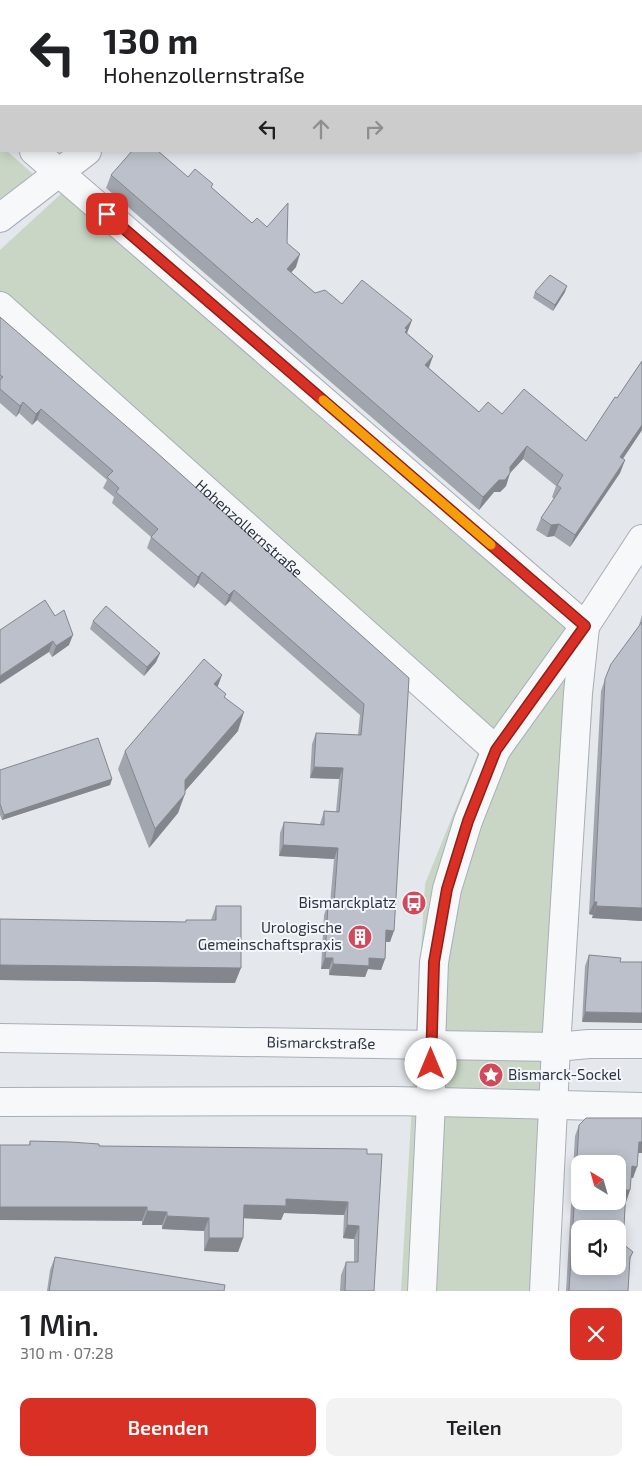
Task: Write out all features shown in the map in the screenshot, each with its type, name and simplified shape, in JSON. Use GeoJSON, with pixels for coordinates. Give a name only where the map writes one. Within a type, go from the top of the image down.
{"type":"FeatureCollection","features":[{"type":"Feature","properties":{"kind":"street"},"geometry":{"type":"LineString","coordinates":[[35,152],[585,626]]}},
{"type":"Feature","properties":{"kind":"street"},"geometry":{"type":"LineString","coordinates":[[0,218],[86,152]]}},
{"type":"Feature","properties":{"kind":"street","name":"Hohenzollernstraße"},"geometry":{"type":"LineString","coordinates":[[0,306],[496,750]]}},
{"type":"Feature","properties":{"kind":"street"},"geometry":{"type":"LineString","coordinates":[[422,1291],[432,1102],[430,1045],[434,962],[447,889],[468,821],[496,750],[585,626],[642,539]]}},
{"type":"Feature","properties":{"kind":"street"},"geometry":{"type":"LineString","coordinates":[[544,1291],[556,1047],[578,694],[585,626]]}},
{"type":"Feature","properties":{"kind":"street","name":"Bismarckstraße"},"geometry":{"type":"LineString","coordinates":[[0,1038],[556,1047],[589,1044],[642,1044]]}},
{"type":"Feature","properties":{"kind":"street"},"geometry":{"type":"LineString","coordinates":[[0,1102],[432,1102],[642,1107]]}},
{"type":"Feature","properties":{"kind":"green space"},"geometry":{"type":"Polygon","coordinates":[[[0,152],[8,152],[33,174],[0,199],[0,152]]]}},
{"type":"Feature","properties":{"kind":"green space"},"geometry":{"type":"Polygon","coordinates":[[[64,191],[597,638],[571,1021],[558,1291],[401,1291],[425,884],[482,743],[0,327],[0,250],[64,191]]]}},
{"type":"Feature","properties":{"kind":"building"},"geometry":{"type":"Polygon","coordinates":[[[131,152],[159,152],[188,177],[195,169],[213,184],[211,187],[252,223],[257,218],[267,227],[288,203],[287,243],[300,254],[287,269],[315,293],[325,290],[342,304],[362,280],[412,320],[405,328],[407,330],[405,332],[433,356],[425,365],[479,412],[488,402],[502,414],[524,389],[586,441],[642,361],[642,425],[620,457],[625,460],[575,535],[559,524],[551,525],[541,518],[561,488],[557,485],[563,475],[527,446],[510,467],[510,473],[505,480],[499,480],[483,497],[111,175],[131,152]]]}},
{"type":"Feature","properties":{"kind":"building"},"geometry":{"type":"Polygon","coordinates":[[[550,275],[567,286],[555,305],[535,292],[550,275]]]}},
{"type":"Feature","properties":{"kind":"building"},"geometry":{"type":"Polygon","coordinates":[[[0,317],[155,451],[409,678],[394,931],[386,930],[385,959],[369,958],[369,966],[333,964],[333,958],[325,958],[328,904],[334,904],[338,848],[283,845],[284,822],[324,825],[324,811],[339,812],[343,768],[314,767],[316,733],[361,735],[364,704],[234,590],[229,595],[202,572],[198,577],[151,537],[158,529],[116,492],[119,488],[107,477],[113,471],[41,409],[36,414],[23,402],[20,406],[0,389],[0,380],[3,377],[0,375],[0,317]]]}},
{"type":"Feature","properties":{"kind":"building"},"geometry":{"type":"Polygon","coordinates":[[[45,600],[55,616],[64,610],[73,635],[56,646],[53,641],[0,676],[0,630],[45,600]]]}},
{"type":"Feature","properties":{"kind":"building"},"geometry":{"type":"Polygon","coordinates":[[[106,606],[160,653],[147,667],[93,621],[106,606]]]}},
{"type":"Feature","properties":{"kind":"building"},"geometry":{"type":"Polygon","coordinates":[[[642,622],[642,908],[596,906],[597,902],[594,902],[605,679],[611,664],[642,622]]]}},
{"type":"Feature","properties":{"kind":"building"},"geometry":{"type":"Polygon","coordinates":[[[204,659],[222,675],[214,684],[226,694],[224,697],[244,712],[185,780],[185,794],[155,829],[125,751],[204,659]]]}},
{"type":"Feature","properties":{"kind":"building"},"geometry":{"type":"Polygon","coordinates":[[[98,738],[112,779],[4,815],[0,804],[0,770],[98,738]]]}},
{"type":"Feature","properties":{"kind":"building"},"geometry":{"type":"Polygon","coordinates":[[[216,906],[241,906],[241,968],[0,965],[0,919],[186,922],[186,920],[216,920],[216,906]]]}},
{"type":"Feature","properties":{"kind":"building"},"geometry":{"type":"Polygon","coordinates":[[[589,955],[621,958],[620,962],[642,962],[642,1013],[585,1012],[589,955]]]}},
{"type":"Feature","properties":{"kind":"building"},"geometry":{"type":"Polygon","coordinates":[[[586,1118],[642,1118],[642,1142],[639,1142],[637,1167],[632,1166],[630,1190],[626,1190],[626,1155],[577,1155],[579,1125],[586,1118]]]}},
{"type":"Feature","properties":{"kind":"building"},"geometry":{"type":"Polygon","coordinates":[[[30,1141],[99,1144],[99,1146],[367,1149],[367,1154],[382,1154],[374,1291],[345,1291],[346,1262],[358,1262],[359,1226],[347,1225],[348,1202],[286,1199],[286,1206],[244,1205],[243,1238],[209,1238],[209,1218],[167,1216],[167,1212],[147,1211],[147,1207],[0,1207],[0,1145],[30,1145],[30,1141]]]}},
{"type":"Feature","properties":{"kind":"building"},"geometry":{"type":"Polygon","coordinates":[[[574,1210],[625,1210],[624,1220],[573,1220],[574,1210]]]}},
{"type":"Feature","properties":{"kind":"building"},"geometry":{"type":"Polygon","coordinates":[[[626,1246],[633,1252],[630,1257],[628,1291],[569,1291],[571,1258],[571,1275],[626,1275],[626,1246]]]}},
{"type":"Feature","properties":{"kind":"building"},"geometry":{"type":"Polygon","coordinates":[[[55,1257],[225,1285],[224,1291],[49,1291],[55,1257]]]}},
{"type":"Feature","properties":{"kind":"slow traffic"},"geometry":{"type":"LineString","coordinates":[[323,400],[491,545]]}},
{"type":"Feature","properties":{"kind":"place","name":"Bismarckplatz"},"geometry":{"type":"Point","coordinates":[414,903]}},
{"type":"Feature","properties":{"kind":"place","name":"Urologische Gemeinschaftspraxis"},"geometry":{"type":"Point","coordinates":[360,937]}},
{"type":"Feature","properties":{"kind":"place","name":"Bismarck-Sockel"},"geometry":{"type":"Point","coordinates":[491,1075]}},
{"type":"Feature","properties":{"kind":"route"},"geometry":{"type":"LineString","coordinates":[[107,214],[585,626],[496,750],[468,821],[447,889],[434,962],[430,1045],[431,1064]]}}]}
